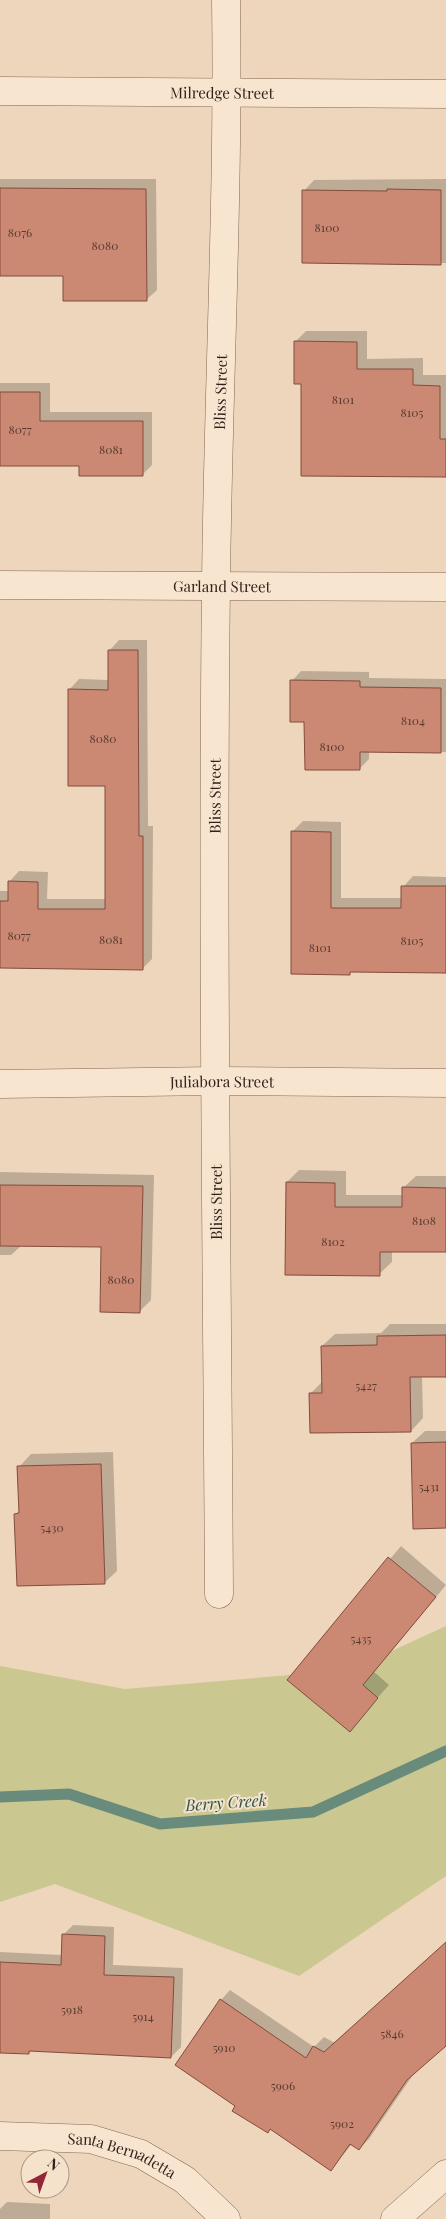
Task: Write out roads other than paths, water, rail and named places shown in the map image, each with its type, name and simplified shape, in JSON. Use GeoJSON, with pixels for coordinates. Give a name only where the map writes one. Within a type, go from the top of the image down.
{"type":"FeatureCollection","features":[{"type":"Feature","properties":{"kind":"street","name":"Bliss Street"},"geometry":{"type":"LineString","coordinates":[[220,1594],[215,1081],[216,586],[227,92],[226,0]]}},
{"type":"Feature","properties":{"kind":"street","name":"Milredge Street"},"geometry":{"type":"LineString","coordinates":[[0,91],[446,94]]}},
{"type":"Feature","properties":{"kind":"street","name":"Garland Street"},"geometry":{"type":"LineString","coordinates":[[0,585],[446,587]]}},
{"type":"Feature","properties":{"kind":"street","name":"Juliabora Street"},"geometry":{"type":"LineString","coordinates":[[0,1084],[215,1081],[446,1083]]}},
{"type":"Feature","properties":{"kind":"street","name":"Santa Bernadetta"},"geometry":{"type":"LineString","coordinates":[[0,2136],[90,2139],[142,2154],[185,2180],[226,2219]]}},
{"type":"Feature","properties":{"kind":"street"},"geometry":{"type":"LineString","coordinates":[[395,2219],[446,2174]]}},
{"type":"Feature","properties":{"kind":"waterway","name":"Berry Creek"},"geometry":{"type":"LineString","coordinates":[[0,1797],[69,1794],[160,1824],[313,1812],[446,1751]]}}]}
